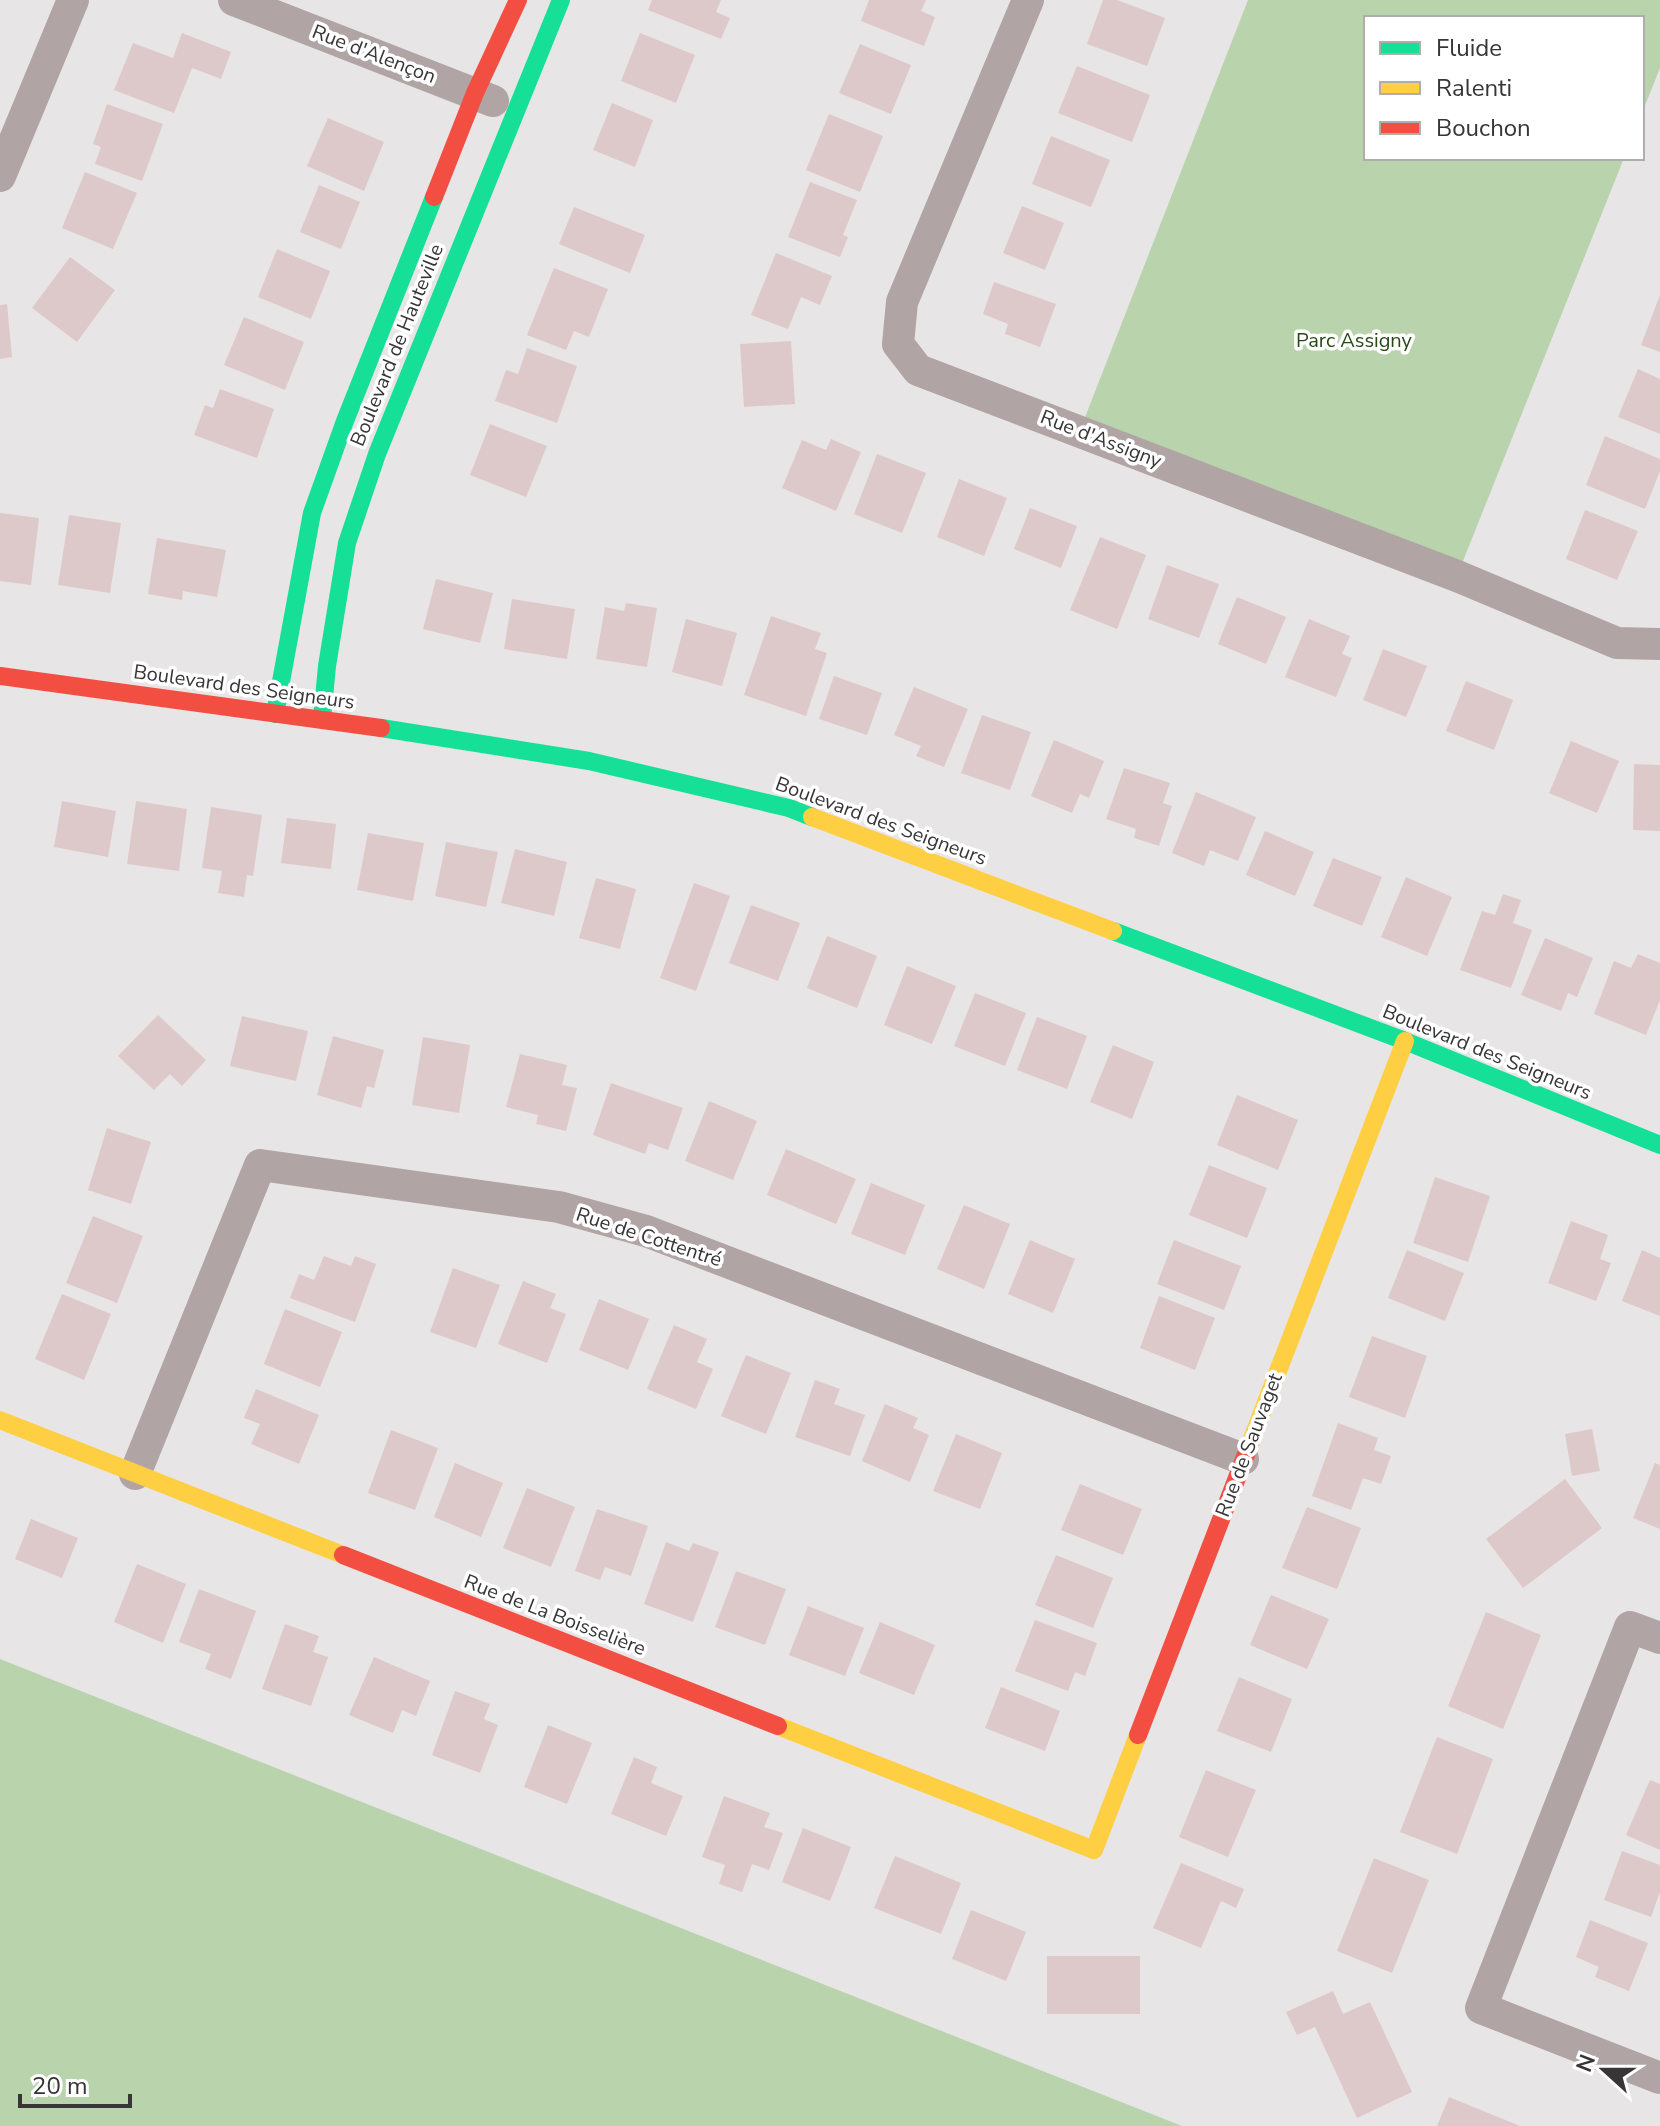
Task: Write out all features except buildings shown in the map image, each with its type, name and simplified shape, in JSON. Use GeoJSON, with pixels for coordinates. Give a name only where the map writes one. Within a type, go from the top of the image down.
{"type":"FeatureCollection","features":[{"type":"Feature","properties":{"kind":"street"},"geometry":{"type":"LineString","coordinates":[[0,176],[73,0]]}},
{"type":"Feature","properties":{"kind":"street","name":"Rue d'Alençon"},"geometry":{"type":"LineString","coordinates":[[234,0],[515,110]]}},
{"type":"Feature","properties":{"kind":"street","name":"Boulevard de Hauteville"},"geometry":{"type":"LineString","coordinates":[[275,714],[312,513],[345,421],[475,93],[518,0]]}},
{"type":"Feature","properties":{"kind":"street","name":"Boulevard de Hauteville"},"geometry":{"type":"LineString","coordinates":[[322,719],[327,666],[347,543],[377,454],[561,0]]}},
{"type":"Feature","properties":{"kind":"street","name":"Rue d'Assigny"},"geometry":{"type":"LineString","coordinates":[[1028,0],[902,302],[898,344],[918,370],[1457,576],[1617,643],[1660,644]]}},
{"type":"Feature","properties":{"kind":"street","name":"Boulevard des Seigneurs"},"geometry":{"type":"LineString","coordinates":[[0,676],[322,719],[589,761],[789,808],[1405,1041],[1660,1145]]}},
{"type":"Feature","properties":{"kind":"street","name":"Rue de Sauvaget"},"geometry":{"type":"LineString","coordinates":[[1094,1850],[1405,1041]]}},
{"type":"Feature","properties":{"kind":"street","name":"Rue de Cottentré"},"geometry":{"type":"LineString","coordinates":[[135,1474],[260,1165],[559,1207],[646,1231],[1243,1459]]}},
{"type":"Feature","properties":{"kind":"street","name":"Rue de La Boisselière"},"geometry":{"type":"LineString","coordinates":[[0,1420],[1094,1850]]}},
{"type":"Feature","properties":{"kind":"street"},"geometry":{"type":"LineString","coordinates":[[1645,1632],[1481,2008],[1660,2078]]}},
{"type":"Feature","properties":{"kind":"green space","name":"Parc Assigny"},"geometry":{"type":"Polygon","coordinates":[[[1248,0],[1660,0],[1660,68],[1644,108],[1644,16],[1364,16],[1364,160],[1623,160],[1457,576],[1080,430],[1248,0]]]}},
{"type":"Feature","properties":{"kind":"green space"},"geometry":{"type":"Polygon","coordinates":[[[0,1659],[1182,2126],[0,2126],[0,1659]]]}},
{"type":"Feature","properties":{"kind":"traffic: fast"},"geometry":{"type":"LineString","coordinates":[[322,719],[327,666],[347,543],[377,454],[561,0]]}},
{"type":"Feature","properties":{"kind":"traffic: fast"},"geometry":{"type":"LineString","coordinates":[[275,714],[312,513],[434,197]]}},
{"type":"Feature","properties":{"kind":"traffic: fast"},"geometry":{"type":"LineString","coordinates":[[381,728],[589,761],[789,808],[812,817]]}},
{"type":"Feature","properties":{"kind":"traffic: fast"},"geometry":{"type":"LineString","coordinates":[[1113,931],[1405,1041],[1660,1145]]}},
{"type":"Feature","properties":{"kind":"traffic: slow"},"geometry":{"type":"LineString","coordinates":[[812,817],[1113,931]]}},
{"type":"Feature","properties":{"kind":"traffic: slow"},"geometry":{"type":"LineString","coordinates":[[1250,1444],[1405,1041]]}},
{"type":"Feature","properties":{"kind":"traffic: slow"},"geometry":{"type":"LineString","coordinates":[[0,1420],[343,1555]]}},
{"type":"Feature","properties":{"kind":"traffic: slow"},"geometry":{"type":"LineString","coordinates":[[778,1726],[1094,1850],[1138,1735]]}},
{"type":"Feature","properties":{"kind":"traffic: jam"},"geometry":{"type":"LineString","coordinates":[[434,197],[475,93],[518,0]]}},
{"type":"Feature","properties":{"kind":"traffic: jam"},"geometry":{"type":"LineString","coordinates":[[0,676],[381,728]]}},
{"type":"Feature","properties":{"kind":"traffic: jam"},"geometry":{"type":"LineString","coordinates":[[1138,1735],[1250,1444]]}},
{"type":"Feature","properties":{"kind":"traffic: jam"},"geometry":{"type":"LineString","coordinates":[[343,1555],[778,1726]]}}]}
